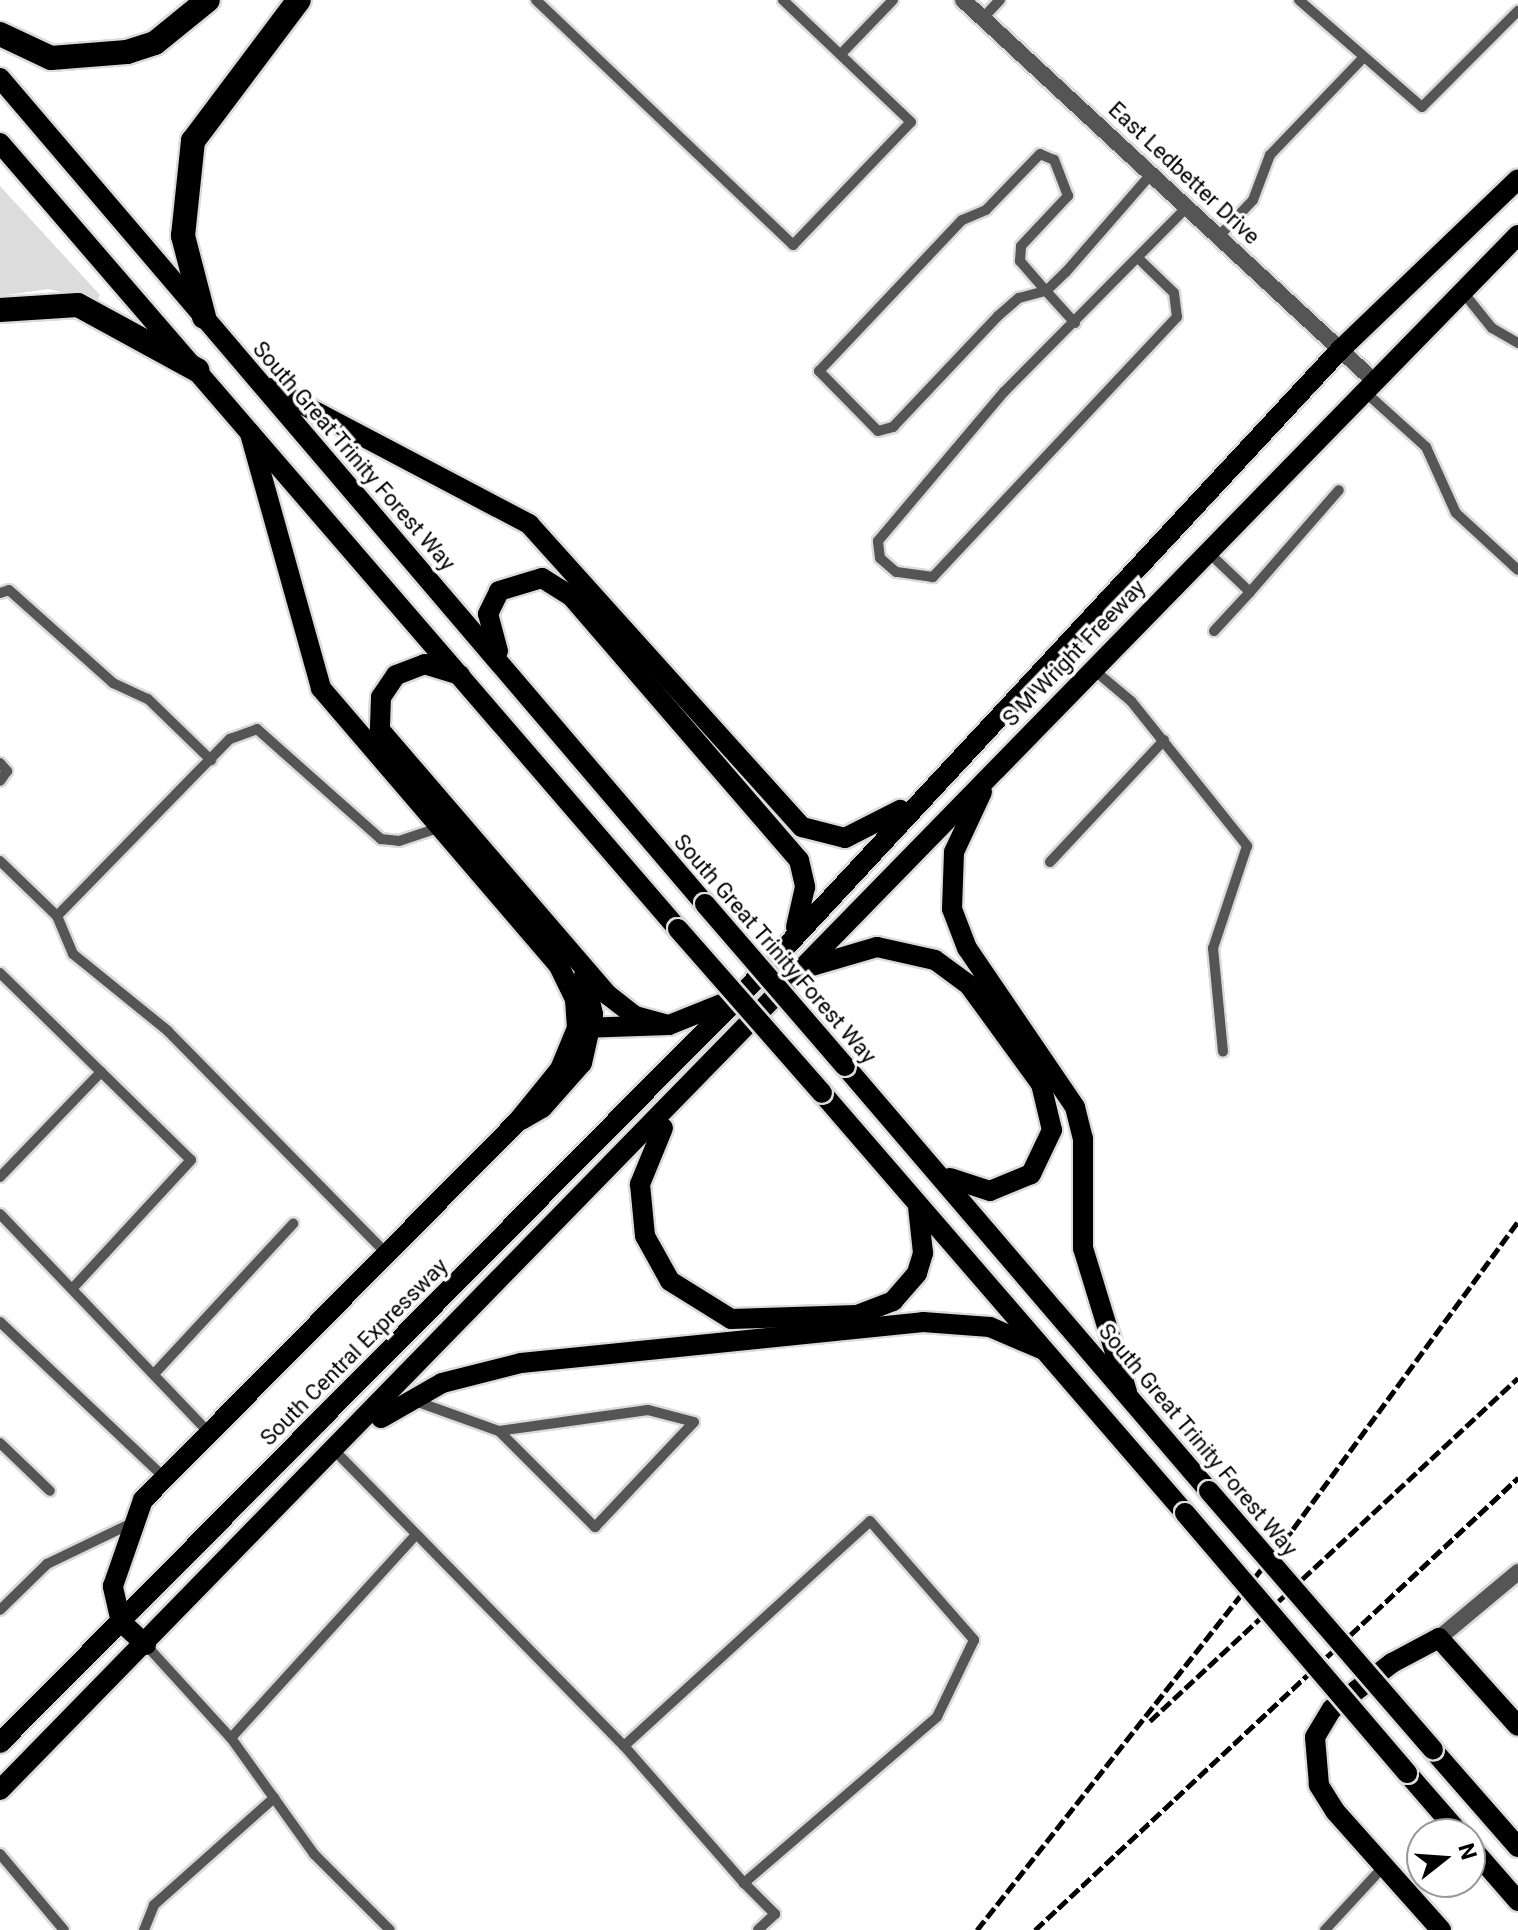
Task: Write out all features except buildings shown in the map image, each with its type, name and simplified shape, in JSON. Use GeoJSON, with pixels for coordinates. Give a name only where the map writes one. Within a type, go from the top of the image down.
{"type":"FeatureCollection","features":[{"type":"Feature","properties":{"kind":"highway"},"geometry":{"type":"LineString","coordinates":[[0,34],[51,58],[127,52],[155,43],[208,0]]}},
{"type":"Feature","properties":{"kind":"highway"},"geometry":{"type":"LineString","coordinates":[[204,317],[183,236],[193,141],[299,0]]}},
{"type":"Feature","properties":{"kind":"highway"},"geometry":{"type":"LineString","coordinates":[[0,310],[53,302],[91,309],[197,370]]}},
{"type":"Feature","properties":{"kind":"main road","name":"South Great Trinity Forest Way"},"geometry":{"type":"LineString","coordinates":[[0,78],[705,904],[1518,1847]]}},
{"type":"Feature","properties":{"kind":"main road"},"geometry":{"type":"LineString","coordinates":[[0,143],[1446,1818]]}},
{"type":"Feature","properties":{"kind":"main road","name":"S M Wright Freeway"},"geometry":{"type":"LineString","coordinates":[[742,994],[792,936],[1341,349],[1518,179]]}},
{"type":"Feature","properties":{"kind":"main road","name":"S M Wright Freeway"},"geometry":{"type":"LineString","coordinates":[[671,1110],[1092,668],[1518,235]]}},
{"type":"Feature","properties":{"kind":"main road"},"geometry":{"type":"LineString","coordinates":[[258,380],[529,524],[802,827],[821,836],[861,834],[924,795]]}},
{"type":"Feature","properties":{"kind":"main road"},"geometry":{"type":"LineString","coordinates":[[250,433],[321,688],[559,966],[575,999],[584,1028]]}},
{"type":"Feature","properties":{"kind":"main road"},"geometry":{"type":"LineString","coordinates":[[508,673],[488,627],[491,603],[511,582],[557,585],[799,860],[804,902],[792,936]]}},
{"type":"Feature","properties":{"kind":"main road"},"geometry":{"type":"LineString","coordinates":[[463,676],[425,664],[396,675],[381,697],[380,730],[582,968],[635,1016],[669,1025]]}},
{"type":"Feature","properties":{"kind":"main road"},"geometry":{"type":"LineString","coordinates":[[993,771],[954,852],[952,909],[967,948],[1068,1092],[1081,1124],[1083,1248],[1127,1392]]}},
{"type":"Feature","properties":{"kind":"main road"},"geometry":{"type":"LineString","coordinates":[[802,971],[877,947],[935,960],[969,985],[1041,1084],[1052,1130],[1031,1174],[990,1191],[939,1172]]}},
{"type":"Feature","properties":{"kind":"main road"},"geometry":{"type":"LineString","coordinates":[[146,1645],[121,1622],[113,1586],[130,1524],[164,1477],[517,1122],[560,1069],[584,1028],[582,968]]}},
{"type":"Feature","properties":{"kind":"main road"},"geometry":{"type":"LineString","coordinates":[[584,1028],[669,1025],[742,994]]}},
{"type":"Feature","properties":{"kind":"main road","name":"South Central Expressway"},"geometry":{"type":"LineString","coordinates":[[0,1743],[742,994]]}},
{"type":"Feature","properties":{"kind":"main road"},"geometry":{"type":"LineString","coordinates":[[671,1110],[640,1184],[645,1236],[670,1281],[731,1319],[857,1315],[893,1301],[913,1281],[923,1253],[917,1204]]}},
{"type":"Feature","properties":{"kind":"main road"},"geometry":{"type":"LineString","coordinates":[[0,1790],[671,1110]]}},
{"type":"Feature","properties":{"kind":"main road"},"geometry":{"type":"LineString","coordinates":[[337,1449],[409,1399],[521,1363],[923,1322],[990,1327],[1041,1349]]}},
{"type":"Feature","properties":{"kind":"main road"},"geometry":{"type":"LineString","coordinates":[[1441,1930],[1384,1866],[1319,1785],[1315,1737],[1332,1709],[1392,1663],[1439,1638],[1518,1726]]}},
{"type":"Feature","properties":{"kind":"main road"},"geometry":{"type":"LineString","coordinates":[[1486,1864],[1518,1901]]}},
{"type":"Feature","properties":{"kind":"street","name":"East Ledbetter Drive"},"geometry":{"type":"LineString","coordinates":[[963,0],[1341,349],[1368,385]]}},
{"type":"Feature","properties":{"kind":"street"},"geometry":{"type":"LineString","coordinates":[[1439,1638],[1518,1572]]}},
{"type":"Feature","properties":{"kind":"lane"},"geometry":{"type":"LineString","coordinates":[[536,0],[793,245],[911,122],[783,0]]}},
{"type":"Feature","properties":{"kind":"lane"},"geometry":{"type":"LineString","coordinates":[[841,54],[893,0]]}},
{"type":"Feature","properties":{"kind":"lane"},"geometry":{"type":"LineString","coordinates":[[983,18],[1000,0]]}},
{"type":"Feature","properties":{"kind":"lane"},"geometry":{"type":"LineString","coordinates":[[1299,0],[1362,59],[1422,107],[1518,11]]}},
{"type":"Feature","properties":{"kind":"lane"},"geometry":{"type":"LineString","coordinates":[[1220,235],[1253,200],[1270,155],[1362,59]]}},
{"type":"Feature","properties":{"kind":"lane"},"geometry":{"type":"LineString","coordinates":[[1075,323],[1046,291],[1020,261],[1021,246],[1068,196],[1054,160],[1040,154],[986,210],[962,220],[819,371],[878,431],[893,427],[998,316],[1046,291],[1152,173]]}},
{"type":"Feature","properties":{"kind":"lane"},"geometry":{"type":"LineString","coordinates":[[1140,260],[1174,293],[1177,317],[933,577],[896,572],[880,558],[878,541],[1004,392],[1140,260],[1188,206]]}},
{"type":"Feature","properties":{"kind":"lane"},"geometry":{"type":"LineString","coordinates":[[1462,291],[1492,328],[1518,343]]}},
{"type":"Feature","properties":{"kind":"lane"},"geometry":{"type":"LineString","coordinates":[[1368,385],[1426,447],[1456,513],[1518,570]]}},
{"type":"Feature","properties":{"kind":"lane"},"geometry":{"type":"LineString","coordinates":[[1214,631],[1339,490]]}},
{"type":"Feature","properties":{"kind":"lane"},"geometry":{"type":"LineString","coordinates":[[1206,551],[1250,592]]}},
{"type":"Feature","properties":{"kind":"lane"},"geometry":{"type":"LineString","coordinates":[[0,593],[9,590],[113,683],[148,699],[211,760]]}},
{"type":"Feature","properties":{"kind":"lane"},"geometry":{"type":"LineString","coordinates":[[1092,668],[1164,740],[1247,846],[1213,948],[1223,1052]]}},
{"type":"Feature","properties":{"kind":"lane"},"geometry":{"type":"LineString","coordinates":[[57,916],[230,739],[257,729],[381,839],[399,841],[438,828]]}},
{"type":"Feature","properties":{"kind":"lane"},"geometry":{"type":"LineString","coordinates":[[1050,862],[1164,740]]}},
{"type":"Feature","properties":{"kind":"lane"},"geometry":{"type":"LineString","coordinates":[[0,763],[7,771],[0,781]]}},
{"type":"Feature","properties":{"kind":"lane"},"geometry":{"type":"LineString","coordinates":[[0,861],[57,916],[73,954],[168,1031],[386,1253]]}},
{"type":"Feature","properties":{"kind":"lane"},"geometry":{"type":"LineString","coordinates":[[0,973],[191,1160],[73,1288]]}},
{"type":"Feature","properties":{"kind":"lane"},"geometry":{"type":"LineString","coordinates":[[0,1177],[101,1072]]}},
{"type":"Feature","properties":{"kind":"lane"},"geometry":{"type":"LineString","coordinates":[[0,1214],[208,1432]]}},
{"type":"Feature","properties":{"kind":"lane"},"geometry":{"type":"LineString","coordinates":[[154,1374],[293,1224]]}},
{"type":"Feature","properties":{"kind":"lane"},"geometry":{"type":"LineString","coordinates":[[0,1322],[164,1477]]}},
{"type":"Feature","properties":{"kind":"lane"},"geometry":{"type":"LineString","coordinates":[[409,1399],[499,1431],[595,1527],[694,1422],[648,1410],[499,1431]]}},
{"type":"Feature","properties":{"kind":"lane"},"geometry":{"type":"LineString","coordinates":[[0,1443],[50,1491]]}},
{"type":"Feature","properties":{"kind":"lane"},"geometry":{"type":"LineString","coordinates":[[337,1449],[414,1537],[624,1746],[775,1914],[758,1930]]}},
{"type":"Feature","properties":{"kind":"lane"},"geometry":{"type":"LineString","coordinates":[[624,1746],[870,1521],[974,1640],[937,1717],[744,1883]]}},
{"type":"Feature","properties":{"kind":"lane"},"geometry":{"type":"LineString","coordinates":[[0,1610],[47,1564],[130,1524]]}},
{"type":"Feature","properties":{"kind":"lane"},"geometry":{"type":"LineString","coordinates":[[231,1738],[414,1537]]}},
{"type":"Feature","properties":{"kind":"lane"},"geometry":{"type":"LineString","coordinates":[[146,1645],[231,1738],[314,1854],[390,1930]]}},
{"type":"Feature","properties":{"kind":"lane"},"geometry":{"type":"LineString","coordinates":[[144,1930],[154,1905],[274,1798]]}},
{"type":"Feature","properties":{"kind":"lane"},"geometry":{"type":"LineString","coordinates":[[0,1854],[64,1930]]}},
{"type":"Feature","properties":{"kind":"lane"},"geometry":{"type":"LineString","coordinates":[[1325,1930],[1384,1866]]}},
{"type":"Feature","properties":{"kind":"shaded area"},"geometry":{"type":"Polygon","coordinates":[[[0,186],[100,295],[97,301],[49,289],[0,296],[0,186]]]}},
{"type":"Feature","properties":{"kind":"railway"},"geometry":{"type":"LineString","coordinates":[[977,1930],[1293,1529],[1518,1222]]}},
{"type":"Feature","properties":{"kind":"railway"},"geometry":{"type":"LineString","coordinates":[[1150,1721],[1518,1378]]}},
{"type":"Feature","properties":{"kind":"railway"},"geometry":{"type":"LineString","coordinates":[[1035,1930],[1518,1478]]}}]}
